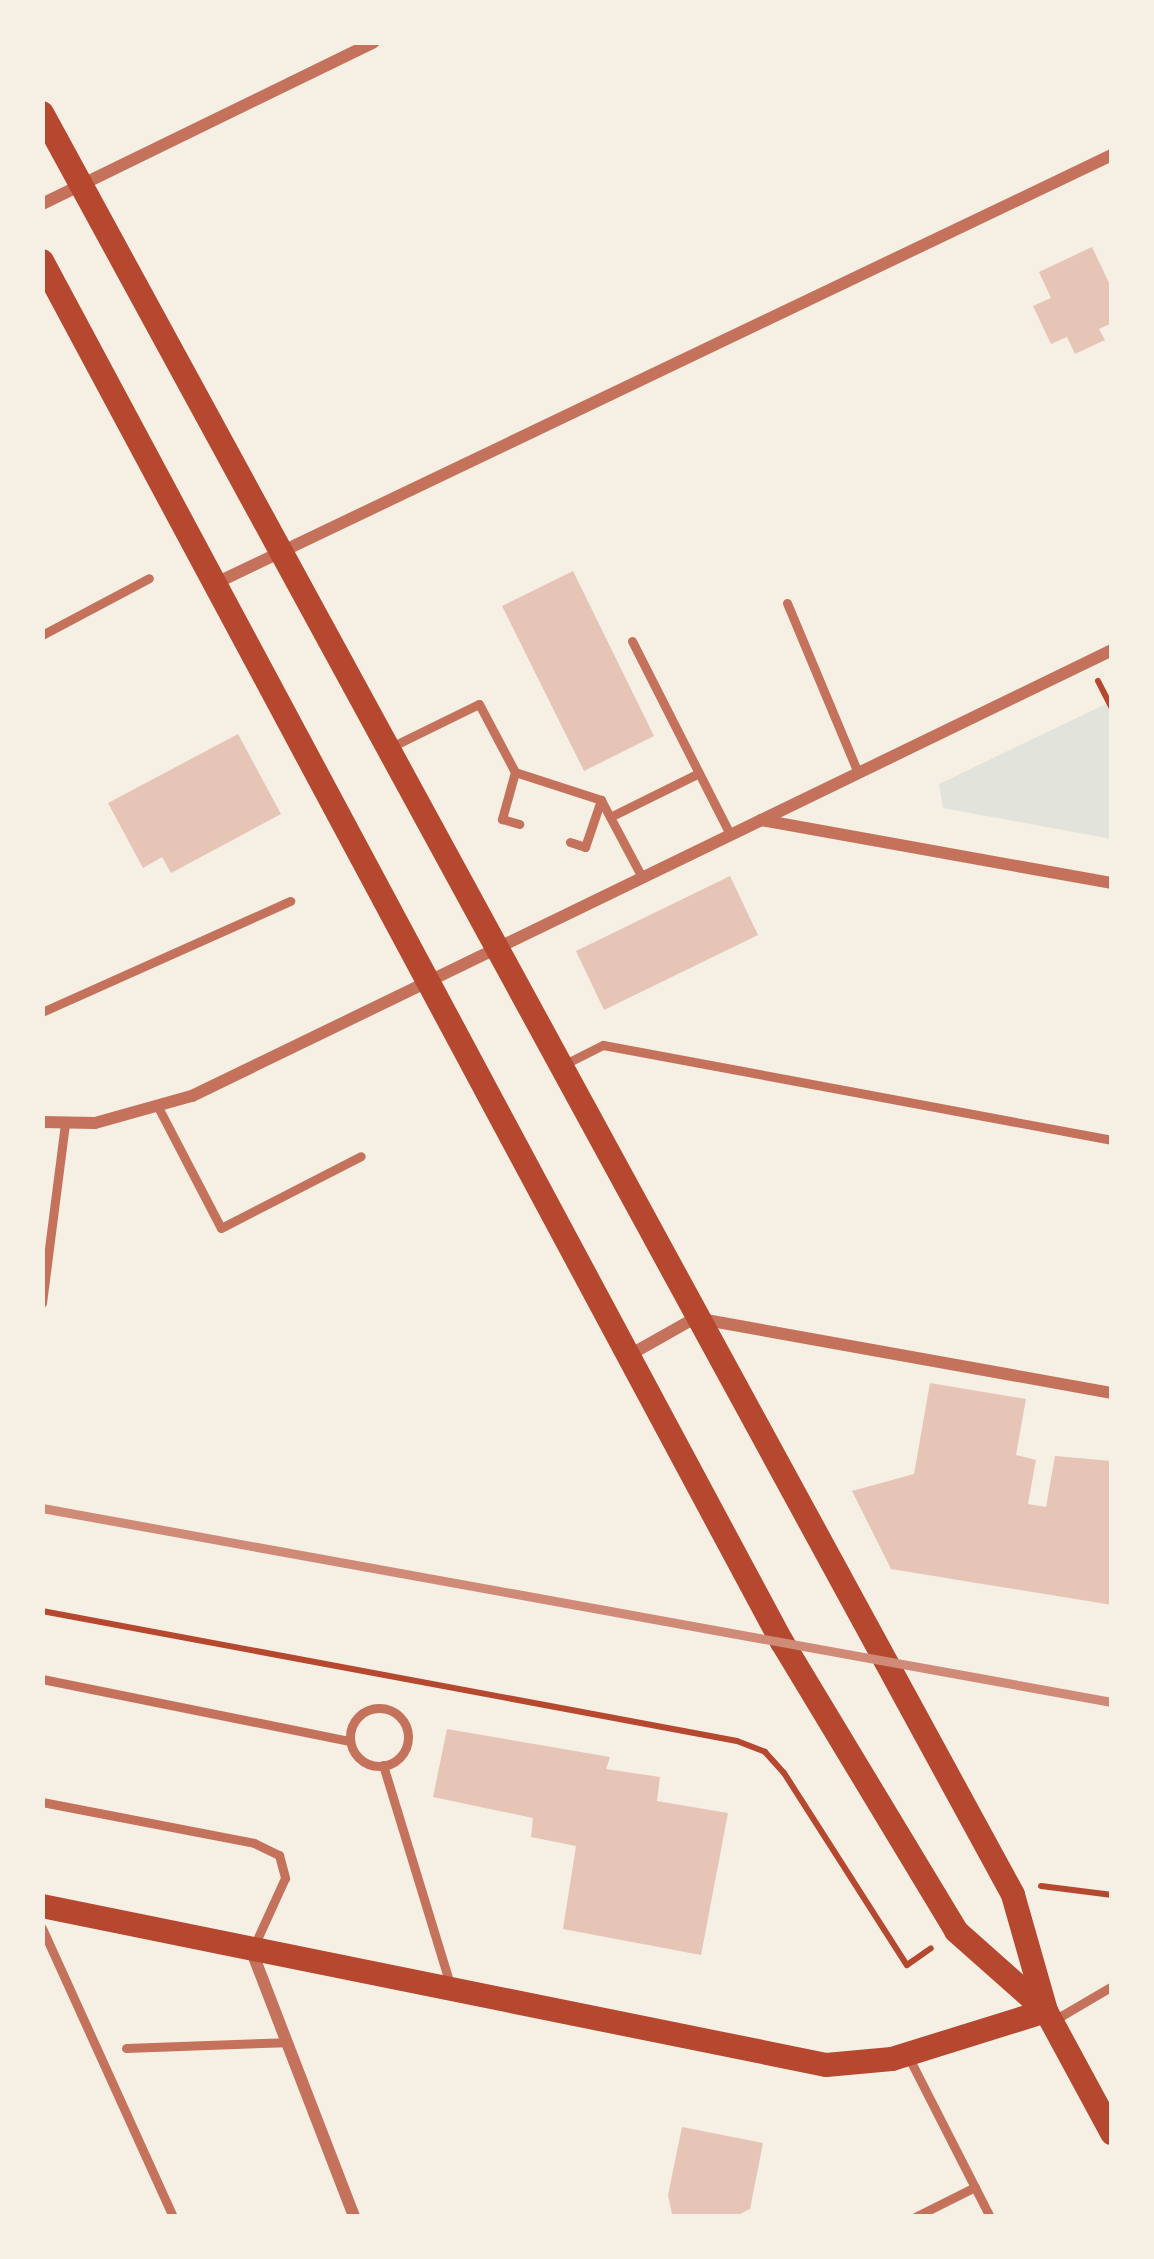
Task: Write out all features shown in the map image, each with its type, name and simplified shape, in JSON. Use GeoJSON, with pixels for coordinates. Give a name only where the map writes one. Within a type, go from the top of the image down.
{"type":"FeatureCollection","features":[{"type":"Feature","properties":{"kind":"main road"},"geometry":{"type":"LineString","coordinates":[[42,113],[278,554],[563,1065],[695,1318],[1013,1895],[1049,2016],[1112,2133]]}},
{"type":"Feature","properties":{"kind":"main road"},"geometry":{"type":"LineString","coordinates":[[42,261],[423,981],[782,1642],[956,1931],[1049,2016]]}},
{"type":"Feature","properties":{"kind":"main road"},"geometry":{"type":"LineString","coordinates":[[42,1906],[826,2065],[907,2055],[1049,2016]]}},
{"type":"Feature","properties":{"kind":"street"},"geometry":{"type":"LineString","coordinates":[[42,204],[374,42]]}},
{"type":"Feature","properties":{"kind":"street"},"geometry":{"type":"LineString","coordinates":[[212,585],[1112,155]]}},
{"type":"Feature","properties":{"kind":"street"},"geometry":{"type":"LineString","coordinates":[[42,1122],[65,1123],[158,1107],[1112,650]]}},
{"type":"Feature","properties":{"kind":"street"},"geometry":{"type":"LineString","coordinates":[[760,820],[1112,883]]}},
{"type":"Feature","properties":{"kind":"street"},"geometry":{"type":"LineString","coordinates":[[626,1357],[695,1318],[1112,1393]]}},
{"type":"Feature","properties":{"kind":"street"},"geometry":{"type":"LineString","coordinates":[[252,1952],[354,2217]]}},
{"type":"Feature","properties":{"kind":"lane"},"geometry":{"type":"LineString","coordinates":[[42,635],[149,578]]}},
{"type":"Feature","properties":{"kind":"lane"},"geometry":{"type":"LineString","coordinates":[[787,603],[858,772]]}},
{"type":"Feature","properties":{"kind":"lane"},"geometry":{"type":"LineString","coordinates":[[632,641],[730,834]]}},
{"type":"Feature","properties":{"kind":"lane"},"geometry":{"type":"LineString","coordinates":[[387,749],[478,704],[514,772],[502,818],[518,824]]}},
{"type":"Feature","properties":{"kind":"lane"},"geometry":{"type":"LineString","coordinates":[[514,772],[601,800],[642,877]]}},
{"type":"Feature","properties":{"kind":"lane"},"geometry":{"type":"LineString","coordinates":[[610,817],[699,772]]}},
{"type":"Feature","properties":{"kind":"lane"},"geometry":{"type":"LineString","coordinates":[[570,842],[585,847],[601,800]]}},
{"type":"Feature","properties":{"kind":"lane"},"geometry":{"type":"LineString","coordinates":[[42,1012],[290,901]]}},
{"type":"Feature","properties":{"kind":"lane"},"geometry":{"type":"LineString","coordinates":[[563,1065],[603,1045],[1112,1140]]}},
{"type":"Feature","properties":{"kind":"lane"},"geometry":{"type":"LineString","coordinates":[[158,1107],[221,1228],[361,1156]]}},
{"type":"Feature","properties":{"kind":"lane"},"geometry":{"type":"LineString","coordinates":[[42,1303],[65,1123]]}},
{"type":"Feature","properties":{"kind":"lane"},"geometry":{"type":"LineString","coordinates":[[42,1679],[350,1742],[359,1758],[382,1765]]}},
{"type":"Feature","properties":{"kind":"lane"},"geometry":{"type":"LineString","coordinates":[[350,1742],[360,1715],[394,1713],[406,1745],[382,1765]]}},
{"type":"Feature","properties":{"kind":"lane"},"geometry":{"type":"LineString","coordinates":[[382,1765],[453,1992]]}},
{"type":"Feature","properties":{"kind":"lane"},"geometry":{"type":"LineString","coordinates":[[42,1802],[254,1843],[279,1855],[285,1878],[252,1952]]}},
{"type":"Feature","properties":{"kind":"lane"},"geometry":{"type":"LineString","coordinates":[[42,1928],[173,2217]]}},
{"type":"Feature","properties":{"kind":"lane"},"geometry":{"type":"LineString","coordinates":[[1049,2016],[1112,1986]]}},
{"type":"Feature","properties":{"kind":"lane"},"geometry":{"type":"LineString","coordinates":[[126,2048],[286,2042]]}},
{"type":"Feature","properties":{"kind":"lane"},"geometry":{"type":"LineString","coordinates":[[907,2055],[990,2217]]}},
{"type":"Feature","properties":{"kind":"lane"},"geometry":{"type":"LineString","coordinates":[[915,2217],[975,2187]]}},
{"type":"Feature","properties":{"kind":"path"},"geometry":{"type":"LineString","coordinates":[[42,1611],[737,1741],[765,1753],[784,1773],[907,1965],[956,1931]]}},
{"type":"Feature","properties":{"kind":"path"},"geometry":{"type":"LineString","coordinates":[[1013,1895],[1048,1884],[1112,1895]]}},
{"type":"Feature","properties":{"kind":"shaded area"},"geometry":{"type":"Polygon","coordinates":[[[1112,701],[1112,839],[943,808],[939,784],[1112,701]]]}},
{"type":"Feature","properties":{"kind":"building"},"geometry":{"type":"Polygon","coordinates":[[[1092,247],[1112,289],[1112,323],[1099,329],[1105,340],[1075,354],[1067,337],[1051,344],[1033,306],[1051,298],[1039,272],[1092,247]]]}},
{"type":"Feature","properties":{"kind":"building"},"geometry":{"type":"Polygon","coordinates":[[[573,571],[654,736],[584,771],[502,606],[573,571]]]}},
{"type":"Feature","properties":{"kind":"building"},"geometry":{"type":"Polygon","coordinates":[[[238,734],[281,814],[171,873],[162,857],[143,868],[108,803],[238,734]]]}},
{"type":"Feature","properties":{"kind":"building"},"geometry":{"type":"Polygon","coordinates":[[[730,876],[758,935],[604,1010],[576,951],[730,876]]]}},
{"type":"Feature","properties":{"kind":"building"},"geometry":{"type":"Polygon","coordinates":[[[930,1383],[1026,1399],[1016,1455],[1036,1460],[1028,1504],[1046,1507],[1055,1456],[1112,1461],[1112,1605],[891,1569],[852,1491],[914,1474],[930,1383]]]}},
{"type":"Feature","properties":{"kind":"building"},"geometry":{"type":"Polygon","coordinates":[[[447,1729],[610,1757],[606,1769],[660,1777],[657,1801],[728,1813],[701,1955],[563,1929],[576,1846],[531,1837],[533,1818],[433,1797],[447,1729]]]}},
{"type":"Feature","properties":{"kind":"building"},"geometry":{"type":"Polygon","coordinates":[[[682,2127],[763,2143],[750,2209],[734,2217],[672,2214],[668,2195],[682,2127]]]}},
{"type":"Feature","properties":{"kind":"railway"},"geometry":{"type":"LineString","coordinates":[[42,1508],[1112,1702]]}}]}
